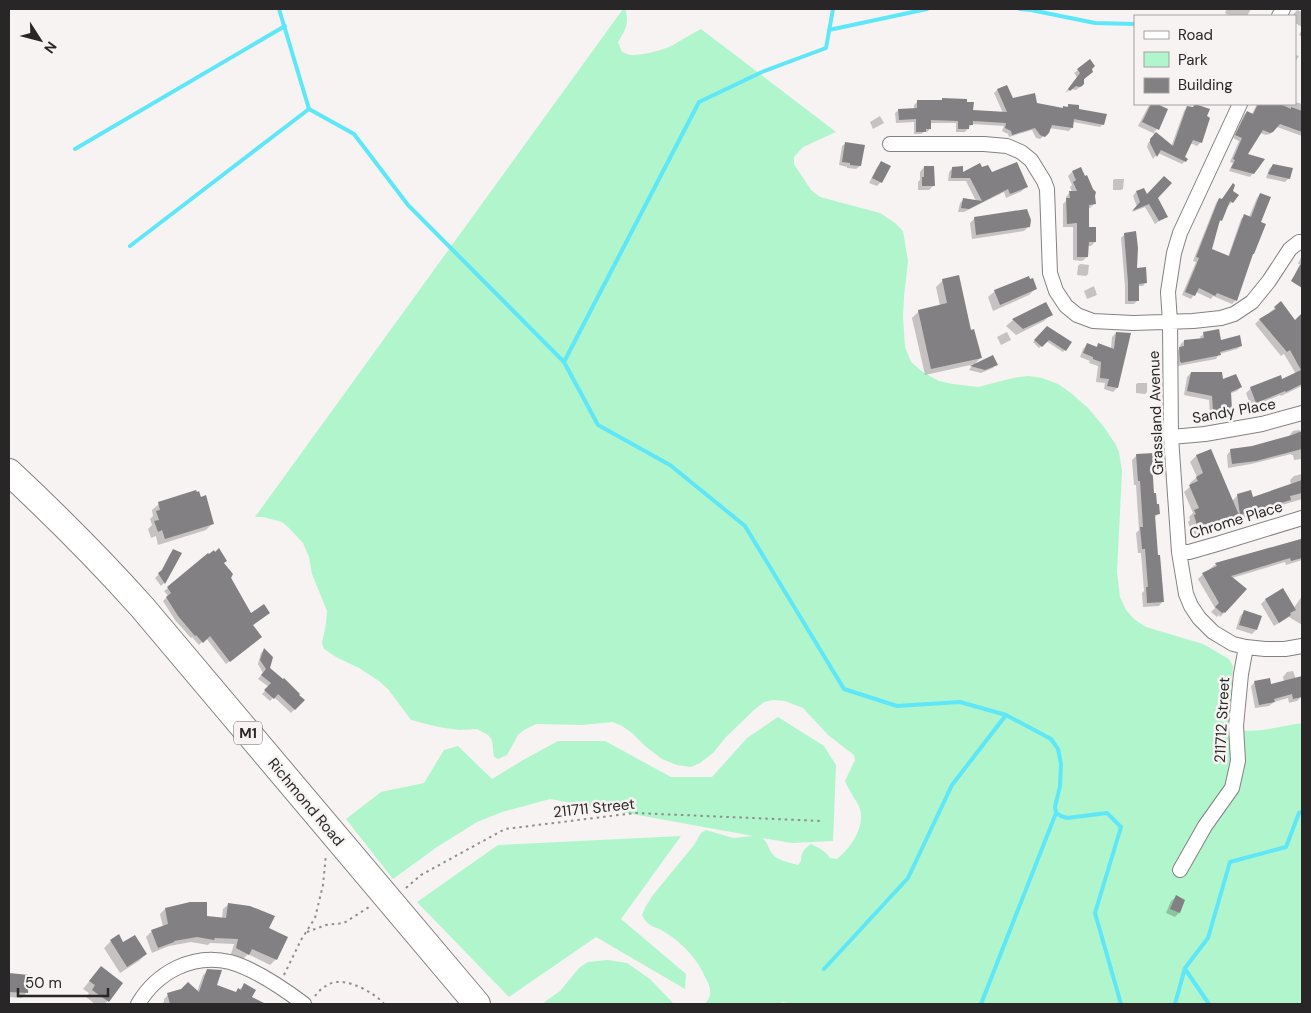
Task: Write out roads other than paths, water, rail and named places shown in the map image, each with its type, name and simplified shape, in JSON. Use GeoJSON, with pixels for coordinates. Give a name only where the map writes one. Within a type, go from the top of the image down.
{"type":"FeatureCollection","features":[{"type":"Feature","properties":{"kind":"highway","name":"Richmond Road"},"geometry":{"type":"LineString","coordinates":[[9,472],[121,584],[477,1004]]}},
{"type":"Feature","properties":{"kind":"street","name":"Grassland Avenue"},"geometry":{"type":"LineString","coordinates":[[1240,105],[1180,233],[1174,253],[1168,292],[1171,437],[1180,552],[1186,594],[1199,618],[1213,632],[1233,644],[1265,650],[1302,646]]}},
{"type":"Feature","properties":{"kind":"street"},"geometry":{"type":"LineString","coordinates":[[890,144],[993,144],[1007,146],[1031,160],[1044,181],[1047,190],[1050,273],[1056,291],[1066,306],[1077,315],[1092,321],[1170,322],[1222,318],[1234,314],[1252,302],[1270,281],[1290,248],[1302,242]]}},
{"type":"Feature","properties":{"kind":"street","name":"Sandy Place"},"geometry":{"type":"LineString","coordinates":[[1171,437],[1205,434],[1262,424],[1302,413]]}},
{"type":"Feature","properties":{"kind":"street","name":"Chrome Place"},"geometry":{"type":"LineString","coordinates":[[1180,552],[1189,552],[1302,518]]}},
{"type":"Feature","properties":{"kind":"street","name":"211712 Street"},"geometry":{"type":"LineString","coordinates":[[1180,870],[1205,826],[1232,788],[1238,761],[1236,726],[1240,674],[1246,647]]}},
{"type":"Feature","properties":{"kind":"street"},"geometry":{"type":"LineString","coordinates":[[138,1004],[158,979],[174,969],[197,961],[216,960],[231,963],[256,974],[309,1002]]}},
{"type":"Feature","properties":{"kind":"waterway"},"geometry":{"type":"LineString","coordinates":[[279,9],[309,109],[354,134],[408,205],[564,362],[598,425],[670,465],[745,526],[844,689],[897,706],[960,702],[1006,715],[1051,739],[1058,749],[1061,764],[1060,786],[1055,807],[1056,813],[1067,818],[1107,813],[1121,827],[1095,913],[1121,1004]]}},
{"type":"Feature","properties":{"kind":"waterway"},"geometry":{"type":"LineString","coordinates":[[564,362],[699,102],[762,72],[826,48],[833,9]]}},
{"type":"Feature","properties":{"kind":"waterway"},"geometry":{"type":"LineString","coordinates":[[829,30],[927,9]]}},
{"type":"Feature","properties":{"kind":"waterway"},"geometry":{"type":"LineString","coordinates":[[1020,9],[1095,23],[1134,24]]}},
{"type":"Feature","properties":{"kind":"waterway"},"geometry":{"type":"LineString","coordinates":[[75,149],[285,26]]}},
{"type":"Feature","properties":{"kind":"waterway"},"geometry":{"type":"LineString","coordinates":[[130,246],[309,109]]}},
{"type":"Feature","properties":{"kind":"waterway"},"geometry":{"type":"LineString","coordinates":[[824,969],[908,878],[952,785],[1006,715]]}},
{"type":"Feature","properties":{"kind":"waterway"},"geometry":{"type":"LineString","coordinates":[[1175,1004],[1185,968],[1208,938],[1230,862],[1286,847],[1299,813],[1302,812]]}},
{"type":"Feature","properties":{"kind":"waterway"},"geometry":{"type":"LineString","coordinates":[[981,1004],[1056,813]]}},
{"type":"Feature","properties":{"kind":"waterway"},"geometry":{"type":"LineString","coordinates":[[1185,969],[1209,1004]]}}]}
